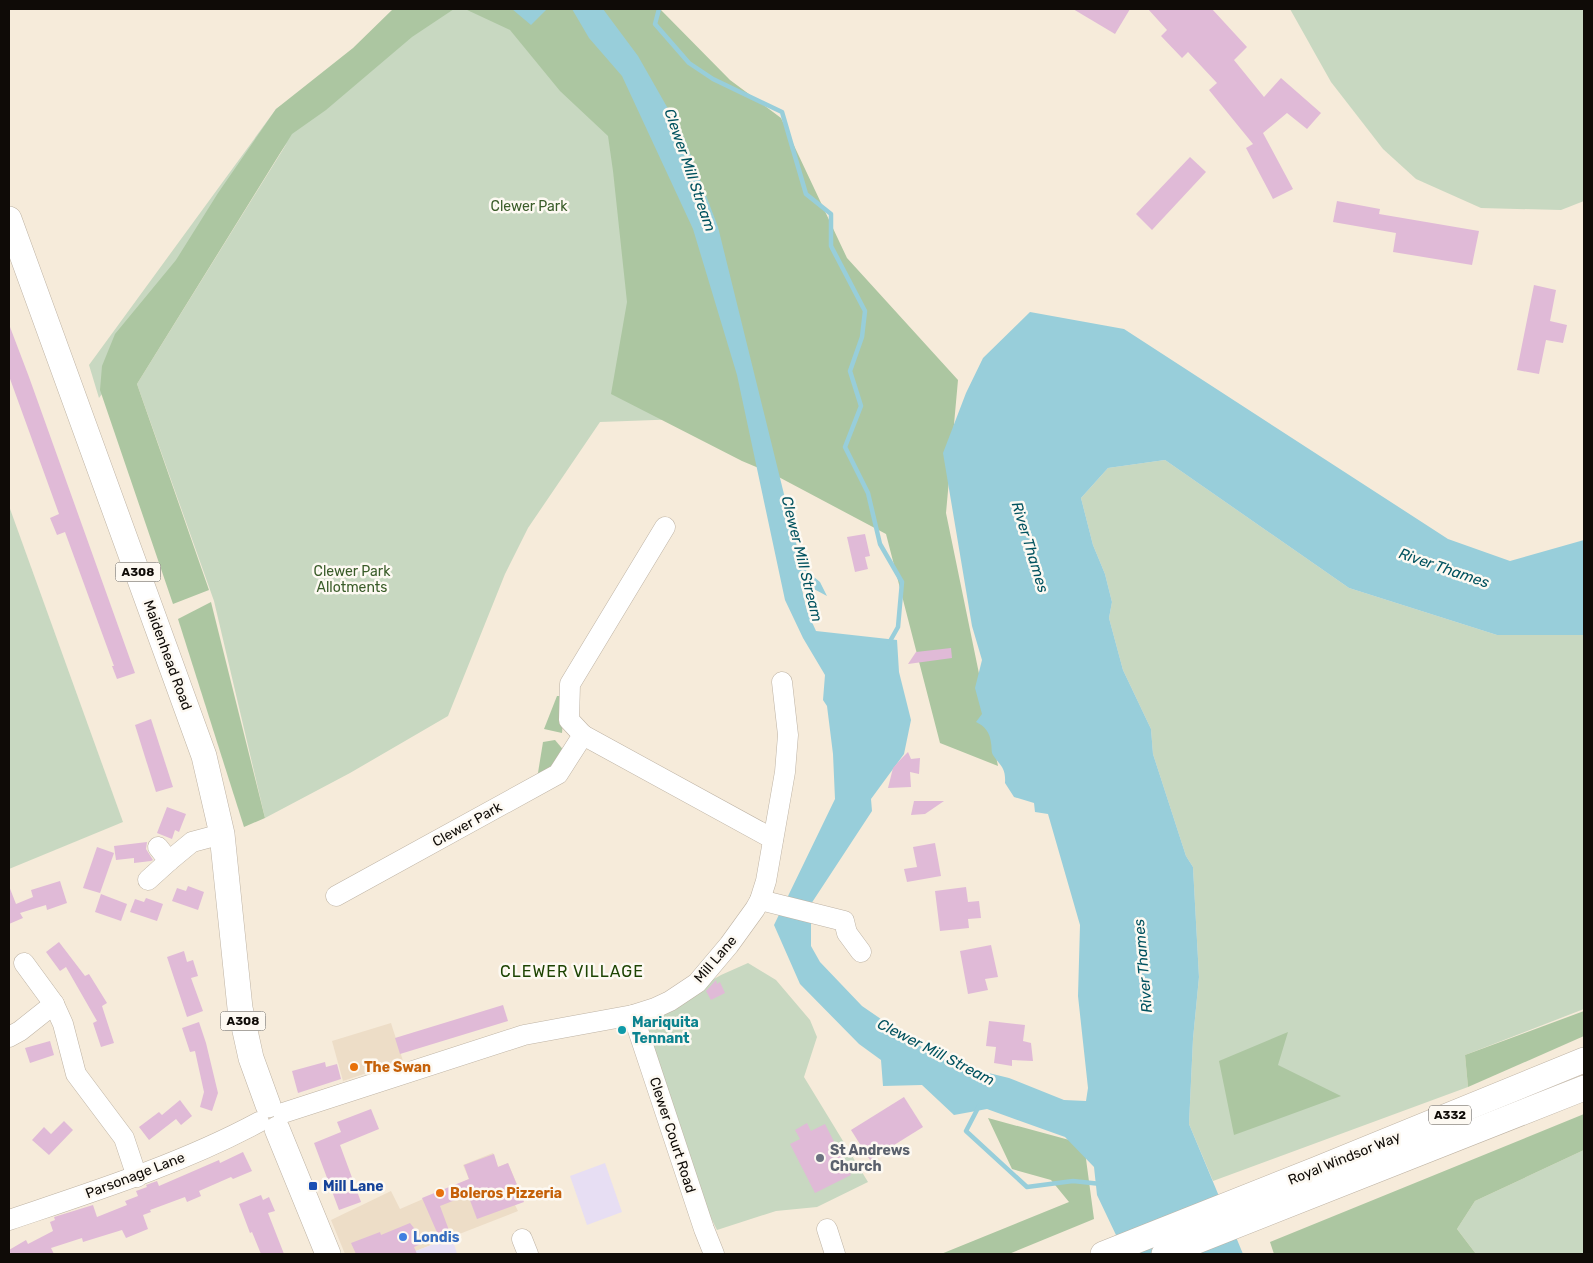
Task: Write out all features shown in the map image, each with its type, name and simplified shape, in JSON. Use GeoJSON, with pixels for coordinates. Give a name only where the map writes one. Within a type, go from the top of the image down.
{"type":"FeatureCollection","features":[{"type":"Feature","properties":{"kind":"main road","name":"Maidenhead Road"},"geometry":{"type":"LineString","coordinates":[[9,219],[202,748],[222,834],[240,1008],[251,1058],[271,1117],[328,1254]]}},
{"type":"Feature","properties":{"kind":"main road","name":"Royal Windsor Way"},"geometry":{"type":"LineString","coordinates":[[1164,1254],[1584,1060]]}},
{"type":"Feature","properties":{"kind":"main road","name":"Royal Windsor Way"},"geometry":{"type":"LineString","coordinates":[[1103,1254],[1584,1088]]}},
{"type":"Feature","properties":{"kind":"street"},"geometry":{"type":"LineString","coordinates":[[665,527],[570,684],[569,720],[583,735],[773,839]]}},
{"type":"Feature","properties":{"kind":"street","name":"Mill Lane"},"geometry":{"type":"LineString","coordinates":[[271,1117],[524,1035],[633,1015],[670,1001],[696,982],[767,902],[766,881],[785,772],[788,735],[782,682]]}},
{"type":"Feature","properties":{"kind":"street","name":"Clewer Park"},"geometry":{"type":"LineString","coordinates":[[336,896],[558,774],[583,735]]}},
{"type":"Feature","properties":{"kind":"street"},"geometry":{"type":"LineString","coordinates":[[148,880],[163,854],[192,842],[222,834]]}},
{"type":"Feature","properties":{"kind":"street"},"geometry":{"type":"LineString","coordinates":[[767,902],[815,914],[846,914],[847,932],[861,952]]}},
{"type":"Feature","properties":{"kind":"street"},"geometry":{"type":"LineString","coordinates":[[20,960],[54,1004],[63,1024],[76,1074],[124,1138],[137,1177]]}},
{"type":"Feature","properties":{"kind":"street"},"geometry":{"type":"LineString","coordinates":[[9,1037],[20,1031],[54,1004]]}},
{"type":"Feature","properties":{"kind":"street","name":"Clewer Court Road"},"geometry":{"type":"LineString","coordinates":[[633,1015],[708,1252]]}},
{"type":"Feature","properties":{"kind":"street","name":"Parsonage Lane"},"geometry":{"type":"LineString","coordinates":[[9,1220],[137,1177],[239,1133],[271,1117]]}},
{"type":"Feature","properties":{"kind":"street"},"geometry":{"type":"LineString","coordinates":[[827,1229],[835,1254]]}},
{"type":"Feature","properties":{"kind":"shaded area"},"geometry":{"type":"Polygon","coordinates":[[[391,1023],[403,1061],[343,1081],[332,1041],[391,1023]]]}},
{"type":"Feature","properties":{"kind":"shaded area"},"geometry":{"type":"Polygon","coordinates":[[[493,1153],[498,1167],[508,1163],[524,1201],[515,1205],[518,1211],[408,1254],[345,1254],[331,1220],[391,1191],[400,1209],[469,1179],[463,1165],[493,1153]]]}},
{"type":"Feature","properties":{"kind":"shaded area"},"geometry":{"type":"Polygon","coordinates":[[[605,1163],[622,1212],[587,1225],[570,1176],[605,1163]]]}},
{"type":"Feature","properties":{"kind":"shaded area"},"geometry":{"type":"Polygon","coordinates":[[[452,1237],[457,1254],[408,1254],[452,1237]]]}},
{"type":"Feature","properties":{"kind":"green space"},"geometry":{"type":"Polygon","coordinates":[[[393,9],[454,9],[412,37],[326,110],[292,134],[137,384],[209,590],[173,604],[100,390],[102,366],[115,334],[176,260],[218,193],[276,109],[353,48],[393,9]]]}},
{"type":"Feature","properties":{"kind":"green space","name":"Clewer Park Allotments"},"geometry":{"type":"Polygon","coordinates":[[[422,9],[576,9],[682,419],[600,422],[528,528],[505,574],[448,716],[350,773],[265,818],[214,601],[137,384],[287,143],[99,398],[89,365],[276,109],[422,9]]]}},
{"type":"Feature","properties":{"kind":"green space"},"geometry":{"type":"Polygon","coordinates":[[[465,9],[660,9],[730,80],[781,118],[847,258],[958,380],[946,513],[998,766],[940,743],[886,534],[773,474],[742,461],[611,394],[627,302],[608,136],[560,91],[510,30],[465,9]]]}},
{"type":"Feature","properties":{"kind":"green space"},"geometry":{"type":"Polygon","coordinates":[[[1290,9],[1584,9],[1584,201],[1561,210],[1481,208],[1416,179],[1383,149],[1331,82],[1290,9]]]}},
{"type":"Feature","properties":{"kind":"green space"},"geometry":{"type":"Polygon","coordinates":[[[1165,460],[1349,588],[1497,635],[1584,635],[1584,1009],[1465,1055],[1468,1087],[1213,1181],[1189,1124],[1193,1039],[1199,977],[1193,867],[1186,856],[1153,754],[1151,729],[1123,670],[1109,618],[1112,602],[1105,574],[1093,545],[1081,498],[1108,468],[1165,460]]]}},
{"type":"Feature","properties":{"kind":"green space"},"geometry":{"type":"Polygon","coordinates":[[[9,506],[123,822],[9,869],[9,506]]]}},
{"type":"Feature","properties":{"kind":"green space"},"geometry":{"type":"Polygon","coordinates":[[[211,602],[265,818],[244,827],[178,619],[211,602]]]}},
{"type":"Feature","properties":{"kind":"green space"},"geometry":{"type":"Polygon","coordinates":[[[557,696],[565,696],[562,733],[544,729],[557,696]]]}},
{"type":"Feature","properties":{"kind":"green space"},"geometry":{"type":"Polygon","coordinates":[[[555,740],[566,753],[537,779],[543,742],[555,740]]]}},
{"type":"Feature","properties":{"kind":"green space"},"geometry":{"type":"Polygon","coordinates":[[[748,963],[776,980],[810,1020],[817,1037],[804,1077],[868,1182],[817,1207],[776,1211],[717,1230],[702,1200],[648,1030],[648,1022],[700,987],[748,963]]]}},
{"type":"Feature","properties":{"kind":"green space"},"geometry":{"type":"Polygon","coordinates":[[[1584,1011],[1584,1036],[1468,1087],[1465,1055],[1584,1011]]]}},
{"type":"Feature","properties":{"kind":"green space"},"geometry":{"type":"Polygon","coordinates":[[[1288,1032],[1278,1065],[1341,1096],[1234,1135],[1219,1061],[1288,1032]]]}},
{"type":"Feature","properties":{"kind":"green space"},"geometry":{"type":"Polygon","coordinates":[[[1584,1114],[1584,1150],[1475,1201],[1457,1229],[1476,1254],[1274,1254],[1270,1242],[1584,1114]]]}},
{"type":"Feature","properties":{"kind":"green space"},"geometry":{"type":"Polygon","coordinates":[[[988,1118],[1084,1144],[1094,1219],[1009,1254],[941,1254],[1069,1202],[1051,1180],[1012,1169],[988,1118]]]}},
{"type":"Feature","properties":{"kind":"green space"},"geometry":{"type":"Polygon","coordinates":[[[1584,1150],[1584,1254],[1476,1254],[1457,1229],[1475,1201],[1584,1150]]]}},
{"type":"Feature","properties":{"kind":"water"},"geometry":{"type":"Polygon","coordinates":[[[512,9],[547,9],[531,25],[512,9]]]}},
{"type":"Feature","properties":{"kind":"water"},"geometry":{"type":"Polygon","coordinates":[[[572,9],[603,9],[638,56],[683,135],[718,227],[802,567],[820,582],[827,596],[812,588],[801,585],[807,611],[816,631],[897,640],[899,672],[911,720],[904,754],[871,799],[872,811],[811,904],[811,946],[820,962],[862,1006],[929,1052],[960,1066],[1009,1078],[1064,1100],[1086,1101],[1088,1088],[1078,996],[1080,925],[1048,814],[1035,812],[1034,803],[1014,797],[1005,783],[1002,767],[992,754],[988,733],[976,722],[982,714],[975,688],[982,660],[972,626],[943,453],[966,393],[983,358],[1030,312],[1124,329],[1448,539],[1510,561],[1584,540],[1584,635],[1497,635],[1349,588],[1165,460],[1108,468],[1081,498],[1093,545],[1105,574],[1112,602],[1109,618],[1123,670],[1151,729],[1153,754],[1186,856],[1193,867],[1199,977],[1193,1039],[1189,1124],[1243,1254],[1125,1254],[1097,1195],[1094,1167],[1065,1137],[987,1109],[954,1115],[922,1085],[883,1086],[881,1060],[859,1044],[800,984],[774,925],[835,799],[833,754],[827,706],[823,700],[825,675],[803,638],[785,600],[737,375],[693,229],[622,76],[589,38],[572,9]]]}},
{"type":"Feature","properties":{"kind":"building"},"geometry":{"type":"Polygon","coordinates":[[[1073,9],[1130,9],[1115,34],[1073,9]]]}},
{"type":"Feature","properties":{"kind":"building"},"geometry":{"type":"Polygon","coordinates":[[[1148,9],[1212,9],[1247,47],[1234,60],[1264,97],[1281,78],[1321,113],[1307,129],[1287,113],[1263,133],[1293,189],[1273,199],[1246,148],[1253,144],[1209,90],[1217,83],[1188,52],[1182,58],[1161,36],[1167,30],[1148,9]]]}},
{"type":"Feature","properties":{"kind":"building"},"geometry":{"type":"Polygon","coordinates":[[[1190,157],[1206,172],[1152,230],[1136,214],[1190,157]]]}},
{"type":"Feature","properties":{"kind":"building"},"geometry":{"type":"Polygon","coordinates":[[[1337,201],[1380,209],[1379,214],[1479,231],[1472,265],[1393,252],[1396,233],[1333,222],[1337,201]]]}},
{"type":"Feature","properties":{"kind":"building"},"geometry":{"type":"Polygon","coordinates":[[[1534,285],[1556,290],[1550,321],[1567,325],[1563,343],[1546,340],[1539,374],[1517,370],[1534,285]]]}},
{"type":"Feature","properties":{"kind":"building"},"geometry":{"type":"Polygon","coordinates":[[[9,327],[29,377],[135,673],[117,679],[112,666],[114,666],[65,532],[57,535],[50,518],[59,514],[9,376],[9,327]]]}},
{"type":"Feature","properties":{"kind":"building"},"geometry":{"type":"Polygon","coordinates":[[[865,534],[870,556],[865,557],[868,569],[855,572],[847,537],[865,534]]]}},
{"type":"Feature","properties":{"kind":"building"},"geometry":{"type":"Polygon","coordinates":[[[951,648],[952,658],[908,664],[916,652],[951,648]]]}},
{"type":"Feature","properties":{"kind":"building"},"geometry":{"type":"Polygon","coordinates":[[[151,719],[173,787],[156,792],[135,725],[151,719]]]}},
{"type":"Feature","properties":{"kind":"building"},"geometry":{"type":"Polygon","coordinates":[[[908,752],[911,759],[920,758],[919,774],[910,772],[911,787],[888,788],[893,768],[908,752]]]}},
{"type":"Feature","properties":{"kind":"building"},"geometry":{"type":"Polygon","coordinates":[[[914,801],[944,801],[925,814],[911,815],[914,801]]]}},
{"type":"Feature","properties":{"kind":"building"},"geometry":{"type":"Polygon","coordinates":[[[167,807],[186,814],[179,832],[175,830],[172,839],[157,833],[167,807]]]}},
{"type":"Feature","properties":{"kind":"building"},"geometry":{"type":"Polygon","coordinates":[[[147,842],[146,849],[153,860],[134,863],[134,858],[116,860],[114,846],[147,842]]]}},
{"type":"Feature","properties":{"kind":"building"},"geometry":{"type":"Polygon","coordinates":[[[935,843],[941,876],[907,882],[904,869],[917,867],[913,847],[935,843]]]}},
{"type":"Feature","properties":{"kind":"building"},"geometry":{"type":"Polygon","coordinates":[[[97,847],[114,853],[100,893],[83,888],[97,847]]]}},
{"type":"Feature","properties":{"kind":"building"},"geometry":{"type":"Polygon","coordinates":[[[60,881],[67,903],[47,910],[46,905],[20,913],[23,918],[9,924],[9,886],[16,904],[33,897],[31,890],[60,881]]]}},
{"type":"Feature","properties":{"kind":"building"},"geometry":{"type":"Polygon","coordinates":[[[188,886],[204,892],[198,910],[172,901],[177,888],[186,891],[188,886]]]}},
{"type":"Feature","properties":{"kind":"building"},"geometry":{"type":"Polygon","coordinates":[[[966,887],[968,902],[979,901],[981,918],[968,919],[969,928],[940,931],[935,891],[966,887]]]}},
{"type":"Feature","properties":{"kind":"building"},"geometry":{"type":"Polygon","coordinates":[[[101,894],[127,904],[121,921],[95,912],[101,894]]]}},
{"type":"Feature","properties":{"kind":"building"},"geometry":{"type":"Polygon","coordinates":[[[146,898],[163,904],[157,921],[130,912],[135,899],[144,902],[146,898]]]}},
{"type":"Feature","properties":{"kind":"building"},"geometry":{"type":"Polygon","coordinates":[[[59,942],[85,976],[89,974],[107,1003],[102,1006],[114,1043],[101,1047],[93,1023],[97,1021],[66,967],[60,971],[46,952],[59,942]]]}},
{"type":"Feature","properties":{"kind":"building"},"geometry":{"type":"Polygon","coordinates":[[[991,945],[998,977],[985,979],[988,990],[968,994],[960,951],[991,945]]]}},
{"type":"Feature","properties":{"kind":"building"},"geometry":{"type":"Polygon","coordinates":[[[184,951],[187,962],[193,960],[198,976],[191,978],[203,1011],[187,1017],[167,957],[184,951]]]}},
{"type":"Feature","properties":{"kind":"building"},"geometry":{"type":"Polygon","coordinates":[[[716,980],[717,984],[720,982],[725,993],[711,1000],[706,991],[716,980]]]}},
{"type":"Feature","properties":{"kind":"building"},"geometry":{"type":"Polygon","coordinates":[[[503,1005],[508,1021],[400,1054],[395,1038],[503,1005]]]}},
{"type":"Feature","properties":{"kind":"building"},"geometry":{"type":"Polygon","coordinates":[[[989,1021],[1025,1025],[1023,1041],[1031,1043],[1033,1061],[1012,1060],[1012,1066],[994,1063],[996,1047],[986,1046],[989,1021]]]}},
{"type":"Feature","properties":{"kind":"building"},"geometry":{"type":"Polygon","coordinates":[[[199,1022],[218,1093],[212,1111],[200,1107],[204,1092],[195,1051],[190,1052],[182,1028],[199,1022]]]}},
{"type":"Feature","properties":{"kind":"building"},"geometry":{"type":"Polygon","coordinates":[[[50,1041],[54,1055],[30,1063],[25,1048],[50,1041]]]}},
{"type":"Feature","properties":{"kind":"building"},"geometry":{"type":"Polygon","coordinates":[[[325,1062],[326,1067],[337,1064],[341,1079],[298,1093],[292,1071],[325,1062]]]}},
{"type":"Feature","properties":{"kind":"building"},"geometry":{"type":"Polygon","coordinates":[[[904,1097],[923,1127],[870,1160],[851,1130],[904,1097]]]}},
{"type":"Feature","properties":{"kind":"building"},"geometry":{"type":"Polygon","coordinates":[[[180,1100],[192,1116],[181,1125],[176,1119],[149,1140],[139,1127],[159,1112],[162,1115],[180,1100]]]}},
{"type":"Feature","properties":{"kind":"building"},"geometry":{"type":"Polygon","coordinates":[[[371,1109],[379,1129],[340,1145],[361,1202],[339,1210],[314,1143],[341,1132],[337,1122],[371,1109]]]}},
{"type":"Feature","properties":{"kind":"building"},"geometry":{"type":"Polygon","coordinates":[[[64,1121],[73,1130],[49,1155],[32,1140],[44,1127],[51,1134],[64,1121]]]}},
{"type":"Feature","properties":{"kind":"building","name":"St Andrews Church"},"geometry":{"type":"Polygon","coordinates":[[[807,1123],[811,1131],[825,1124],[851,1175],[815,1193],[790,1144],[800,1139],[795,1130],[807,1123]]]}},
{"type":"Feature","properties":{"kind":"building"},"geometry":{"type":"Polygon","coordinates":[[[243,1152],[252,1171],[233,1179],[231,1177],[199,1191],[201,1196],[187,1202],[185,1197],[150,1210],[151,1212],[143,1215],[148,1229],[126,1238],[122,1230],[83,1242],[82,1238],[51,1248],[54,1254],[9,1254],[9,1250],[26,1240],[28,1244],[53,1231],[50,1222],[55,1220],[54,1217],[93,1205],[97,1217],[127,1205],[125,1201],[138,1196],[136,1191],[147,1187],[146,1185],[157,1181],[159,1186],[219,1160],[220,1163],[243,1152]]]}},
{"type":"Feature","properties":{"kind":"building"},"geometry":{"type":"Polygon","coordinates":[[[494,1154],[498,1167],[508,1163],[524,1202],[477,1219],[468,1195],[440,1206],[450,1233],[439,1237],[422,1198],[469,1179],[464,1165],[494,1154]]]}},
{"type":"Feature","properties":{"kind":"building"},"geometry":{"type":"Polygon","coordinates":[[[261,1195],[263,1200],[269,1197],[275,1211],[268,1213],[284,1254],[261,1254],[252,1232],[250,1233],[239,1204],[261,1195]]]}},
{"type":"Feature","properties":{"kind":"building"},"geometry":{"type":"Polygon","coordinates":[[[410,1223],[425,1242],[414,1247],[417,1254],[356,1254],[351,1243],[380,1232],[381,1235],[410,1223]]]}},
{"type":"Feature","properties":{"kind":"waterway"},"geometry":{"type":"LineString","coordinates":[[659,9],[655,24],[689,63],[713,79],[782,112],[806,194],[831,214],[831,246],[865,311],[862,337],[850,371],[861,406],[845,447],[868,493],[880,544],[902,582],[898,627],[889,643]]}},
{"type":"Feature","properties":{"kind":"waterway"},"geometry":{"type":"LineString","coordinates":[[979,1106],[966,1131],[1027,1187],[1073,1181],[1101,1184]]}},
{"type":"Feature","properties":{"kind":"place","name":"Mariquita Tennant"},"geometry":{"type":"Point","coordinates":[622,1030]}},
{"type":"Feature","properties":{"kind":"place","name":"The Swan"},"geometry":{"type":"Point","coordinates":[354,1067]}},
{"type":"Feature","properties":{"kind":"place","name":"St Andrews Church"},"geometry":{"type":"Point","coordinates":[820,1158]}},
{"type":"Feature","properties":{"kind":"place","name":"Mill Lane"},"geometry":{"type":"Point","coordinates":[313,1186]}},
{"type":"Feature","properties":{"kind":"place","name":"Boleros Pizzeria"},"geometry":{"type":"Point","coordinates":[440,1193]}},
{"type":"Feature","properties":{"kind":"place","name":"Londis"},"geometry":{"type":"Point","coordinates":[403,1237]}},
{"type":"Feature","properties":{"kind":"district","name":"CLEWER VILLAGE"},"geometry":{"type":"Point","coordinates":[572,971]}},
{"type":"Feature","properties":{"kind":"water label","name":"Clewer Mill Stream"},"geometry":{"type":"Point","coordinates":[690,170]}},
{"type":"Feature","properties":{"kind":"water label","name":"River Thames"},"geometry":{"type":"Point","coordinates":[1030,547]}},
{"type":"Feature","properties":{"kind":"water label","name":"Clewer Mill Stream"},"geometry":{"type":"Point","coordinates":[802,559]}},
{"type":"Feature","properties":{"kind":"water label","name":"River Thames"},"geometry":{"type":"Point","coordinates":[1444,568]}},
{"type":"Feature","properties":{"kind":"water label","name":"River Thames"},"geometry":{"type":"Point","coordinates":[1143,966]}},
{"type":"Feature","properties":{"kind":"water label","name":"Clewer Mill Stream"},"geometry":{"type":"Point","coordinates":[936,1052]}}]}
